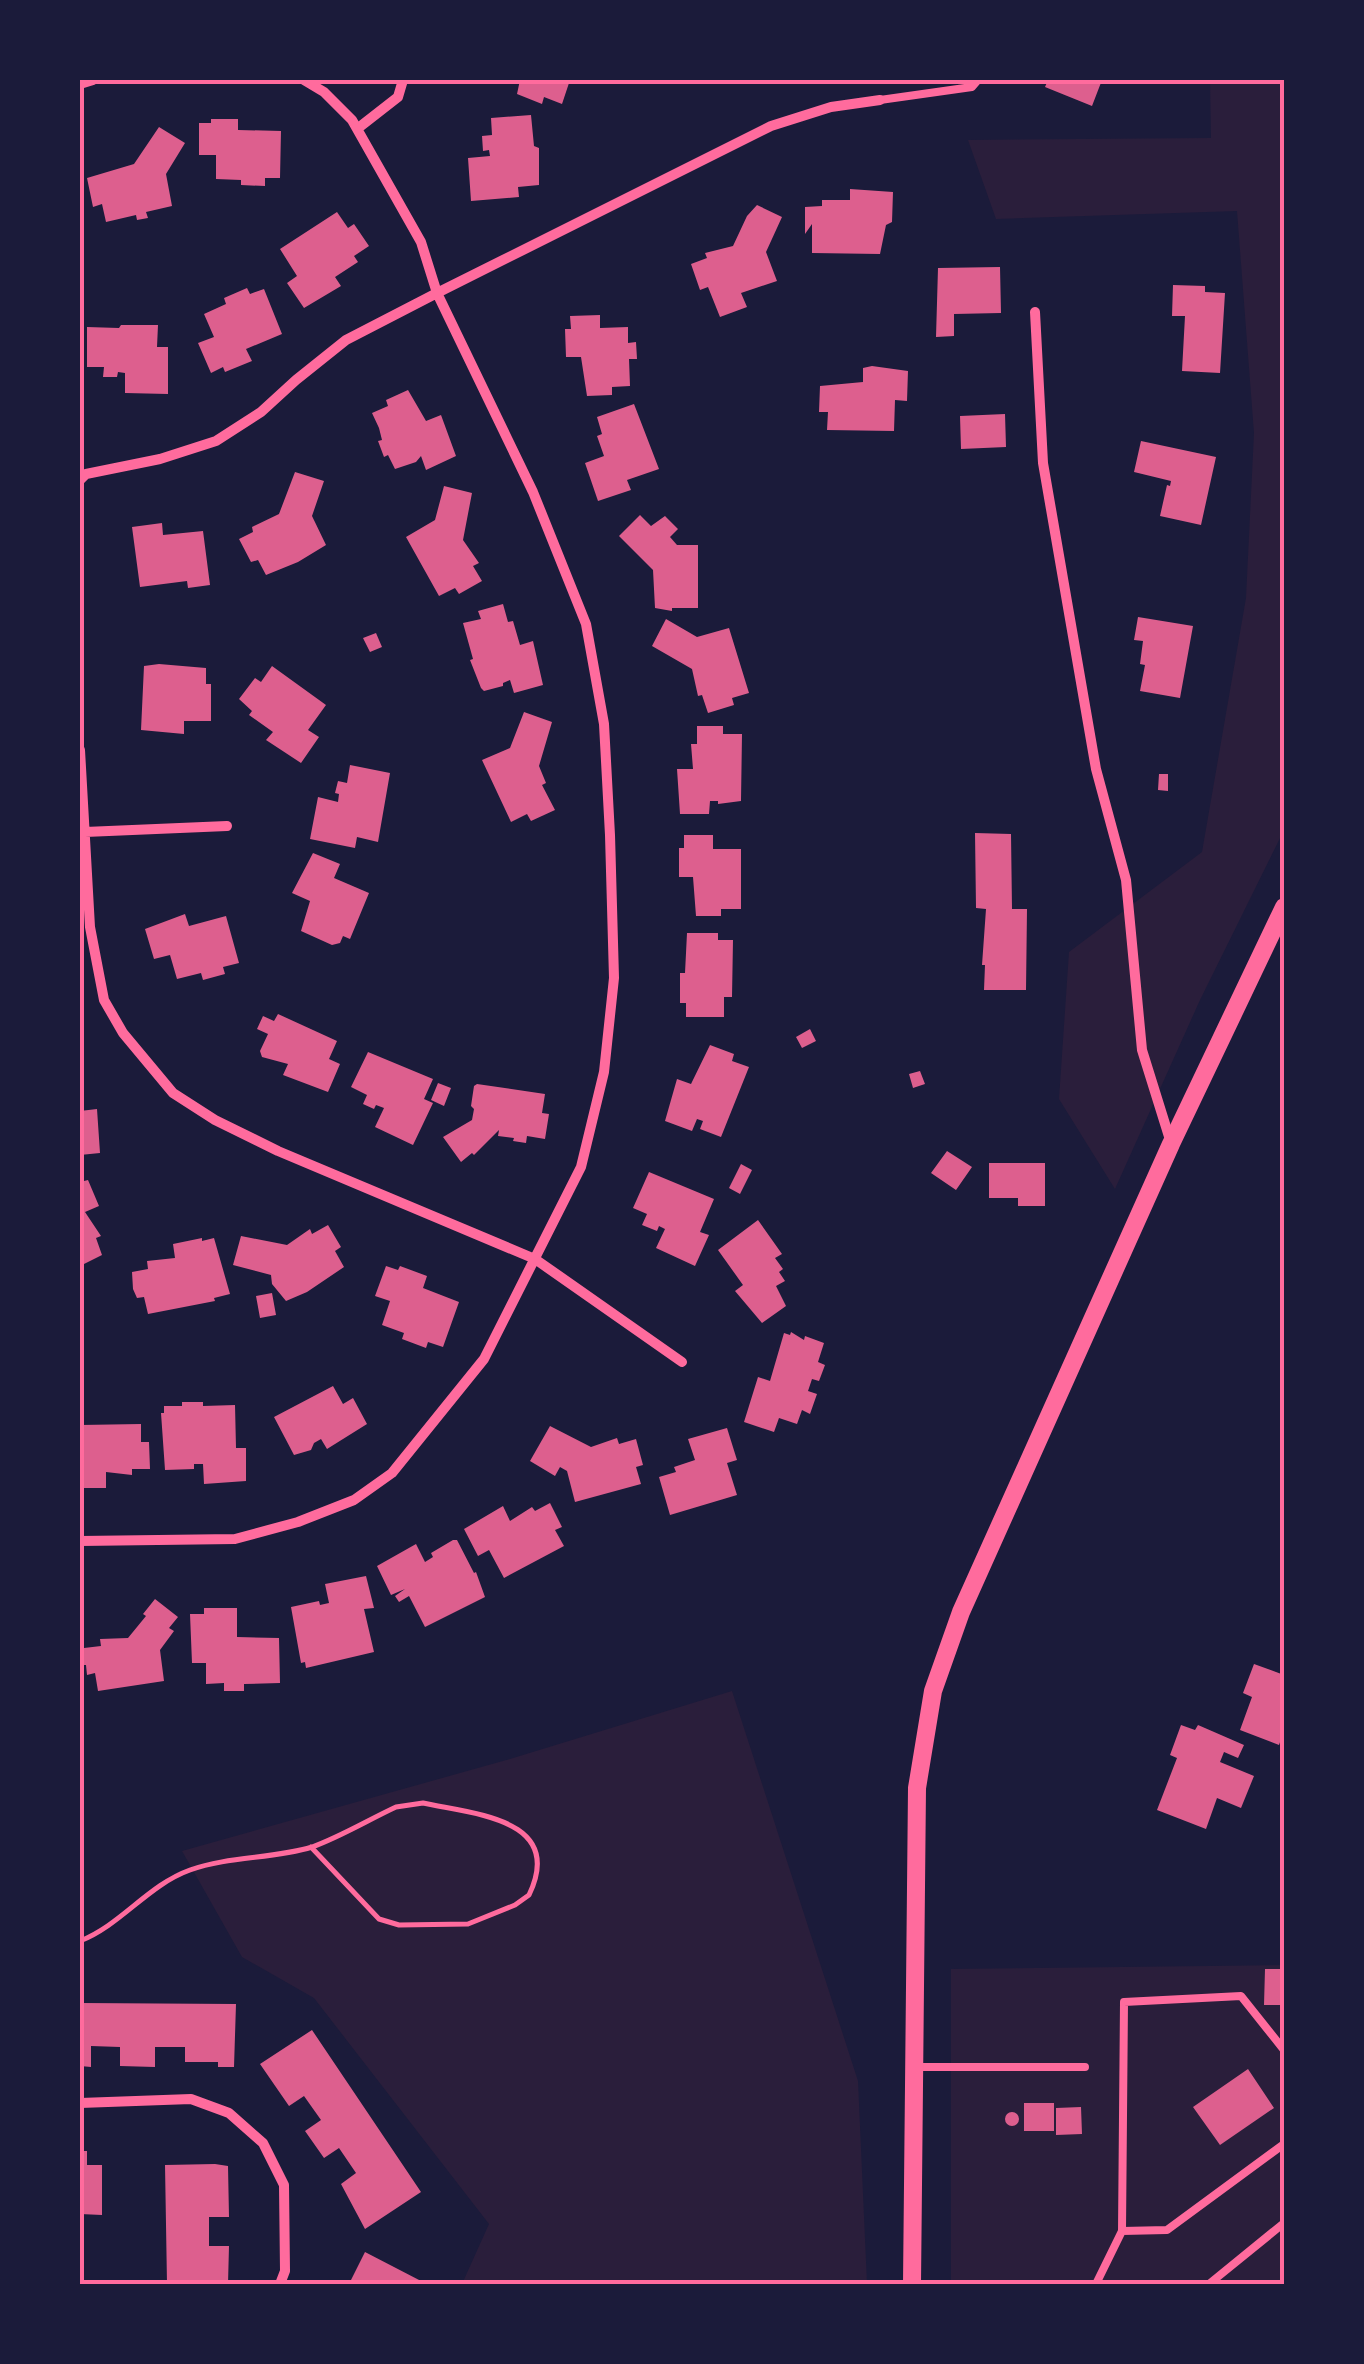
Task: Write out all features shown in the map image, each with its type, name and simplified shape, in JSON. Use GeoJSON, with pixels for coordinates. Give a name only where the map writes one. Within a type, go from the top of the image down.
{"type":"FeatureCollection","features":[{"type":"Feature","properties":{"kind":"street"},"geometry":{"type":"LineString","coordinates":[[80,84],[93,80]]}},
{"type":"Feature","properties":{"kind":"street"},"geometry":{"type":"LineString","coordinates":[[80,1541],[235,1539],[298,1522],[354,1500],[392,1473],[484,1360],[581,1167],[604,1072],[614,978],[604,724],[586,624],[533,492],[437,292],[421,242],[357,129],[337,103],[304,80]]}},
{"type":"Feature","properties":{"kind":"street"},"geometry":{"type":"LineString","coordinates":[[357,129],[398,97],[403,80]]}},
{"type":"Feature","properties":{"kind":"street"},"geometry":{"type":"LineString","coordinates":[[80,480],[86,474],[160,459],[216,442],[262,412],[346,340],[437,292],[771,126],[831,107],[880,100]]}},
{"type":"Feature","properties":{"kind":"street"},"geometry":{"type":"LineString","coordinates":[[1035,312],[1042,462],[1096,769],[1126,880],[1142,1050],[1172,1144]]}},
{"type":"Feature","properties":{"kind":"street"},"geometry":{"type":"LineString","coordinates":[[80,750],[90,927],[104,1000],[123,1032],[173,1093],[215,1120],[278,1151],[535,1259],[682,1362]]}},
{"type":"Feature","properties":{"kind":"street"},"geometry":{"type":"LineString","coordinates":[[85,832],[227,826]]}},
{"type":"Feature","properties":{"kind":"street"},"geometry":{"type":"LineString","coordinates":[[912,2284],[917,1788],[932,1692],[961,1612],[1284,906]]}},
{"type":"Feature","properties":{"kind":"street"},"geometry":{"type":"LineString","coordinates":[[80,2103],[191,2099],[229,2113],[263,2143],[284,2184],[285,2271],[280,2284]]}},
{"type":"Feature","properties":{"kind":"lane"},"geometry":{"type":"LineString","coordinates":[[880,100],[972,88],[978,80]]}},
{"type":"Feature","properties":{"kind":"lane"},"geometry":{"type":"LineString","coordinates":[[1096,2284],[1122,2231],[1124,2002],[1242,1996],[1284,2050]]}},
{"type":"Feature","properties":{"kind":"lane"},"geometry":{"type":"LineString","coordinates":[[915,2068],[1085,2068]]}},
{"type":"Feature","properties":{"kind":"lane"},"geometry":{"type":"LineString","coordinates":[[1122,2231],[1167,2230],[1284,2144]]}},
{"type":"Feature","properties":{"kind":"lane"},"geometry":{"type":"LineString","coordinates":[[1209,2284],[1284,2222]]}},
{"type":"Feature","properties":{"kind":"path"},"geometry":{"type":"LineString","coordinates":[[80,1941],[100,1934],[166,1882],[188,1870],[311,1847],[396,1806],[423,1803],[499,1820],[524,1830],[533,1846],[537,1868],[529,1895],[478,1921],[399,1925],[380,1920],[311,1847]]}},
{"type":"Feature","properties":{"kind":"shaded area"},"geometry":{"type":"Polygon","coordinates":[[[1210,80],[1284,80],[1284,830],[1200,1000],[1115,1189],[1059,1099],[1069,952],[1202,852],[1246,598],[1254,433],[1237,211],[996,219],[968,140],[1211,138],[1210,80]]]}},
{"type":"Feature","properties":{"kind":"shaded area"},"geometry":{"type":"Polygon","coordinates":[[[732,1691],[858,2081],[867,2284],[462,2284],[489,2224],[314,1998],[242,1957],[182,1851],[510,1759],[732,1691]]]}},
{"type":"Feature","properties":{"kind":"shaded area"},"geometry":{"type":"Polygon","coordinates":[[[1284,1965],[1284,2284],[951,2284],[951,1969],[1284,1965]]]}},
{"type":"Feature","properties":{"kind":"building"},"geometry":{"type":"Polygon","coordinates":[[[520,80],[570,80],[562,104],[544,97],[542,104],[517,94],[520,80]]]}},
{"type":"Feature","properties":{"kind":"building"},"geometry":{"type":"Polygon","coordinates":[[[1048,80],[1102,80],[1092,106],[1045,87],[1048,80]]]}},
{"type":"Feature","properties":{"kind":"building"},"geometry":{"type":"Polygon","coordinates":[[[531,115],[534,146],[539,148],[539,185],[518,187],[519,197],[471,201],[468,158],[490,156],[489,150],[483,151],[482,136],[492,135],[491,118],[531,115]]]}},
{"type":"Feature","properties":{"kind":"building"},"geometry":{"type":"Polygon","coordinates":[[[211,119],[238,119],[238,130],[281,131],[280,178],[265,178],[265,186],[216,179],[216,155],[199,155],[199,123],[211,123],[211,119]]]}},
{"type":"Feature","properties":{"kind":"building"},"geometry":{"type":"Polygon","coordinates":[[[159,127],[185,143],[166,174],[172,206],[146,212],[148,218],[137,220],[136,215],[106,222],[102,204],[93,207],[87,178],[134,164],[159,127]]]}},
{"type":"Feature","properties":{"kind":"building"},"geometry":{"type":"Polygon","coordinates":[[[850,189],[893,192],[892,222],[886,225],[880,254],[812,253],[812,224],[805,234],[805,207],[822,206],[822,200],[850,200],[850,189]]]}},
{"type":"Feature","properties":{"kind":"building"},"geometry":{"type":"Polygon","coordinates":[[[757,205],[782,217],[766,252],[777,281],[741,293],[747,307],[720,317],[708,287],[700,290],[691,264],[707,258],[705,253],[733,246],[747,216],[757,205]]]}},
{"type":"Feature","properties":{"kind":"building"},"geometry":{"type":"Polygon","coordinates":[[[337,212],[348,228],[354,224],[369,246],[354,256],[358,262],[335,277],[341,286],[304,308],[287,283],[297,276],[280,249],[337,212]]]}},
{"type":"Feature","properties":{"kind":"building"},"geometry":{"type":"Polygon","coordinates":[[[1000,267],[1001,313],[954,314],[954,336],[936,337],[938,268],[1000,267]]]}},
{"type":"Feature","properties":{"kind":"building"},"geometry":{"type":"Polygon","coordinates":[[[1173,285],[1205,286],[1205,292],[1225,293],[1220,373],[1182,371],[1185,316],[1172,316],[1173,285]]]}},
{"type":"Feature","properties":{"kind":"building"},"geometry":{"type":"Polygon","coordinates":[[[247,288],[250,294],[264,289],[282,334],[246,349],[252,361],[211,373],[198,343],[214,337],[204,314],[226,304],[224,298],[247,288]]]}},
{"type":"Feature","properties":{"kind":"building"},"geometry":{"type":"Polygon","coordinates":[[[600,315],[600,328],[628,327],[628,343],[636,342],[637,359],[629,359],[630,386],[612,387],[612,395],[587,396],[581,357],[566,357],[565,329],[571,329],[570,316],[600,315]]]}},
{"type":"Feature","properties":{"kind":"building"},"geometry":{"type":"Polygon","coordinates":[[[158,325],[157,347],[168,347],[168,394],[125,393],[125,373],[103,377],[104,367],[87,367],[87,327],[158,325]]]}},
{"type":"Feature","properties":{"kind":"building"},"geometry":{"type":"Polygon","coordinates":[[[863,368],[908,371],[907,401],[895,400],[894,431],[827,430],[828,412],[819,412],[820,386],[863,382],[863,368]]]}},
{"type":"Feature","properties":{"kind":"building"},"geometry":{"type":"Polygon","coordinates":[[[408,390],[426,421],[441,415],[456,456],[426,470],[421,456],[416,462],[395,469],[388,455],[384,457],[378,441],[382,440],[372,413],[388,406],[386,400],[408,390]]]}},
{"type":"Feature","properties":{"kind":"building"},"geometry":{"type":"Polygon","coordinates":[[[634,404],[659,469],[627,480],[631,490],[598,501],[585,463],[604,456],[597,436],[602,434],[597,417],[634,404]]]}},
{"type":"Feature","properties":{"kind":"building"},"geometry":{"type":"Polygon","coordinates":[[[1005,414],[1006,447],[961,449],[960,416],[1005,414]]]}},
{"type":"Feature","properties":{"kind":"building"},"geometry":{"type":"Polygon","coordinates":[[[1141,441],[1216,457],[1201,525],[1160,516],[1171,481],[1134,472],[1141,441]]]}},
{"type":"Feature","properties":{"kind":"building"},"geometry":{"type":"Polygon","coordinates":[[[295,472],[324,481],[312,516],[326,545],[266,575],[258,560],[251,562],[239,539],[253,532],[252,527],[279,514],[295,472]]]}},
{"type":"Feature","properties":{"kind":"building"},"geometry":{"type":"Polygon","coordinates":[[[444,486],[472,493],[463,540],[479,563],[473,566],[482,581],[459,594],[455,588],[439,596],[406,537],[435,520],[444,486]]]}},
{"type":"Feature","properties":{"kind":"building"},"geometry":{"type":"Polygon","coordinates":[[[640,515],[651,526],[665,516],[678,529],[670,537],[677,545],[698,545],[698,608],[655,608],[653,570],[619,536],[640,515]]]}},
{"type":"Feature","properties":{"kind":"building"},"geometry":{"type":"Polygon","coordinates":[[[162,523],[163,535],[203,531],[210,585],[188,588],[187,581],[140,587],[132,527],[162,523]]]}},
{"type":"Feature","properties":{"kind":"building"},"geometry":{"type":"Polygon","coordinates":[[[503,604],[520,645],[533,641],[543,685],[514,693],[510,680],[503,686],[484,691],[481,688],[470,660],[473,659],[463,623],[481,619],[478,611],[503,604]]]}},
{"type":"Feature","properties":{"kind":"building"},"geometry":{"type":"Polygon","coordinates":[[[1138,617],[1193,626],[1180,698],[1140,691],[1145,665],[1140,664],[1143,641],[1134,640],[1138,617]]]}},
{"type":"Feature","properties":{"kind":"building"},"geometry":{"type":"Polygon","coordinates":[[[666,619],[697,637],[729,628],[749,693],[732,698],[734,705],[708,713],[702,695],[698,696],[692,669],[652,646],[666,619]]]}},
{"type":"Feature","properties":{"kind":"building"},"geometry":{"type":"Polygon","coordinates":[[[376,633],[382,647],[370,652],[363,638],[376,633]]]}},
{"type":"Feature","properties":{"kind":"building"},"geometry":{"type":"Polygon","coordinates":[[[144,666],[206,668],[206,684],[211,684],[211,721],[184,721],[184,734],[141,730],[144,666]]]}},
{"type":"Feature","properties":{"kind":"building"},"geometry":{"type":"Polygon","coordinates":[[[272,666],[326,705],[308,730],[319,737],[301,763],[266,740],[273,732],[249,715],[252,711],[239,699],[255,678],[261,682],[272,666]]]}},
{"type":"Feature","properties":{"kind":"building"},"geometry":{"type":"Polygon","coordinates":[[[524,712],[552,722],[539,766],[546,783],[542,785],[555,810],[531,821],[527,814],[511,822],[482,760],[510,748],[524,712]]]}},
{"type":"Feature","properties":{"kind":"building"},"geometry":{"type":"Polygon","coordinates":[[[697,726],[723,726],[723,734],[742,734],[741,801],[710,801],[709,814],[680,814],[677,769],[693,769],[691,744],[697,744],[697,726]]]}},
{"type":"Feature","properties":{"kind":"building"},"geometry":{"type":"Polygon","coordinates":[[[350,765],[390,773],[378,842],[357,837],[355,848],[310,839],[318,797],[338,802],[338,781],[347,783],[350,765]]]}},
{"type":"Feature","properties":{"kind":"building"},"geometry":{"type":"Polygon","coordinates":[[[1159,774],[1168,774],[1168,791],[1158,790],[1159,774]]]}},
{"type":"Feature","properties":{"kind":"building"},"geometry":{"type":"Polygon","coordinates":[[[975,833],[1011,834],[1012,909],[1027,909],[1026,990],[984,990],[986,909],[976,908],[975,833]]]}},
{"type":"Feature","properties":{"kind":"building"},"geometry":{"type":"Polygon","coordinates":[[[684,835],[713,835],[713,849],[741,849],[741,909],[721,909],[721,916],[696,916],[693,877],[679,877],[679,848],[684,848],[684,835]]]}},
{"type":"Feature","properties":{"kind":"building"},"geometry":{"type":"Polygon","coordinates":[[[313,853],[340,864],[334,878],[369,893],[350,939],[343,936],[340,943],[332,945],[301,931],[310,901],[292,893],[313,853]]]}},
{"type":"Feature","properties":{"kind":"building"},"geometry":{"type":"Polygon","coordinates":[[[185,914],[189,926],[226,916],[239,963],[223,967],[225,974],[203,980],[201,973],[177,979],[170,955],[154,959],[145,929],[185,914]]]}},
{"type":"Feature","properties":{"kind":"building"},"geometry":{"type":"Polygon","coordinates":[[[687,933],[718,933],[718,940],[733,940],[732,997],[724,997],[724,1017],[686,1017],[686,1003],[680,1003],[680,973],[685,973],[687,933]]]}},
{"type":"Feature","properties":{"kind":"building"},"geometry":{"type":"Polygon","coordinates":[[[278,1014],[337,1041],[329,1059],[340,1064],[328,1092],[283,1075],[288,1064],[262,1057],[260,1051],[268,1034],[257,1029],[263,1016],[274,1021],[278,1014]]]}},
{"type":"Feature","properties":{"kind":"building"},"geometry":{"type":"Polygon","coordinates":[[[810,1029],[816,1041],[802,1048],[796,1037],[810,1029]]]}},
{"type":"Feature","properties":{"kind":"building"},"geometry":{"type":"Polygon","coordinates":[[[710,1045],[734,1054],[732,1061],[749,1067],[721,1137],[700,1129],[703,1121],[697,1119],[692,1131],[665,1121],[677,1079],[691,1084],[710,1045]]]}},
{"type":"Feature","properties":{"kind":"building"},"geometry":{"type":"Polygon","coordinates":[[[368,1052],[433,1079],[424,1099],[433,1103],[413,1145],[375,1127],[384,1108],[363,1104],[367,1095],[351,1087],[368,1052]]]}},
{"type":"Feature","properties":{"kind":"building"},"geometry":{"type":"Polygon","coordinates":[[[920,1071],[925,1084],[913,1088],[909,1074],[920,1071]]]}},
{"type":"Feature","properties":{"kind":"building"},"geometry":{"type":"Polygon","coordinates":[[[438,1083],[451,1088],[444,1106],[431,1100],[438,1083]]]}},
{"type":"Feature","properties":{"kind":"building"},"geometry":{"type":"Polygon","coordinates":[[[477,1084],[545,1094],[542,1113],[549,1114],[545,1139],[527,1136],[526,1143],[513,1141],[514,1138],[498,1136],[499,1130],[474,1155],[461,1162],[443,1137],[472,1120],[477,1084]]]}},
{"type":"Feature","properties":{"kind":"building"},"geometry":{"type":"Polygon","coordinates":[[[97,1109],[100,1153],[80,1155],[80,1111],[97,1109]]]}},
{"type":"Feature","properties":{"kind":"building"},"geometry":{"type":"Polygon","coordinates":[[[947,1151],[972,1167],[956,1190],[931,1173],[947,1151]]]}},
{"type":"Feature","properties":{"kind":"building"},"geometry":{"type":"Polygon","coordinates":[[[989,1163],[1045,1163],[1045,1206],[1018,1206],[1018,1198],[989,1198],[989,1163]]]}},
{"type":"Feature","properties":{"kind":"building"},"geometry":{"type":"Polygon","coordinates":[[[741,1164],[752,1170],[740,1194],[729,1188],[741,1164]]]}},
{"type":"Feature","properties":{"kind":"building"},"geometry":{"type":"Polygon","coordinates":[[[80,1172],[84,1181],[88,1180],[99,1206],[85,1212],[101,1236],[96,1238],[102,1255],[80,1266],[80,1172]]]}},
{"type":"Feature","properties":{"kind":"building"},"geometry":{"type":"Polygon","coordinates":[[[649,1172],[714,1199],[700,1232],[709,1235],[695,1266],[656,1248],[665,1229],[659,1226],[657,1231],[642,1225],[647,1214],[633,1208],[649,1172]]]}},
{"type":"Feature","properties":{"kind":"building"},"geometry":{"type":"Polygon","coordinates":[[[758,1220],[782,1254],[775,1258],[785,1281],[776,1286],[786,1306],[762,1323],[735,1291],[743,1285],[718,1250],[758,1220]]]}},
{"type":"Feature","properties":{"kind":"building"},"geometry":{"type":"Polygon","coordinates":[[[328,1225],[341,1247],[335,1251],[344,1267],[286,1301],[272,1284],[271,1275],[233,1265],[241,1236],[287,1245],[310,1229],[312,1234],[328,1225]]]}},
{"type":"Feature","properties":{"kind":"building"},"geometry":{"type":"Polygon","coordinates":[[[214,1238],[230,1294],[214,1298],[215,1301],[148,1314],[144,1297],[137,1298],[133,1289],[132,1272],[148,1269],[147,1261],[175,1258],[173,1244],[214,1238]]]}},
{"type":"Feature","properties":{"kind":"building"},"geometry":{"type":"Polygon","coordinates":[[[386,1266],[398,1270],[400,1266],[427,1276],[423,1288],[459,1302],[443,1347],[428,1342],[426,1348],[402,1339],[404,1333],[382,1325],[390,1301],[375,1296],[386,1266]]]}},
{"type":"Feature","properties":{"kind":"building"},"geometry":{"type":"Polygon","coordinates":[[[272,1293],[276,1315],[260,1318],[256,1296],[272,1293]]]}},
{"type":"Feature","properties":{"kind":"building"},"geometry":{"type":"Polygon","coordinates":[[[791,1332],[804,1340],[805,1336],[824,1343],[818,1362],[825,1365],[819,1381],[812,1379],[808,1391],[817,1394],[810,1414],[802,1410],[797,1424],[779,1418],[774,1432],[744,1422],[758,1377],[770,1381],[784,1333],[791,1332]]]}},
{"type":"Feature","properties":{"kind":"building"},"geometry":{"type":"Polygon","coordinates":[[[333,1386],[343,1404],[353,1398],[367,1424],[327,1449],[321,1439],[311,1450],[294,1455],[274,1417],[333,1386]]]}},
{"type":"Feature","properties":{"kind":"building"},"geometry":{"type":"Polygon","coordinates":[[[182,1402],[235,1405],[236,1448],[246,1448],[246,1481],[204,1484],[203,1464],[194,1464],[194,1469],[165,1470],[161,1413],[164,1406],[182,1406],[182,1402]]]}},
{"type":"Feature","properties":{"kind":"building"},"geometry":{"type":"Polygon","coordinates":[[[141,1424],[141,1442],[149,1442],[150,1469],[132,1469],[132,1475],[106,1472],[106,1488],[80,1488],[80,1425],[141,1424]]]}},
{"type":"Feature","properties":{"kind":"building"},"geometry":{"type":"Polygon","coordinates":[[[550,1426],[591,1447],[617,1438],[619,1444],[636,1439],[643,1465],[636,1467],[641,1484],[575,1502],[567,1471],[560,1467],[555,1476],[530,1461],[550,1426]]]}},
{"type":"Feature","properties":{"kind":"building"},"geometry":{"type":"Polygon","coordinates":[[[727,1428],[737,1460],[727,1463],[737,1495],[670,1515],[659,1477],[695,1460],[688,1439],[727,1428]]]}},
{"type":"Feature","properties":{"kind":"building"},"geometry":{"type":"Polygon","coordinates":[[[550,1503],[562,1527],[555,1530],[564,1546],[504,1578],[489,1550],[478,1556],[464,1529],[503,1506],[510,1521],[532,1507],[535,1511],[550,1503]]]}},
{"type":"Feature","properties":{"kind":"building"},"geometry":{"type":"Polygon","coordinates":[[[457,1540],[476,1572],[485,1597],[425,1627],[409,1596],[399,1602],[395,1596],[405,1589],[391,1595],[377,1566],[416,1544],[425,1562],[433,1557],[431,1553],[457,1540]]]}},
{"type":"Feature","properties":{"kind":"building"},"geometry":{"type":"Polygon","coordinates":[[[366,1576],[374,1608],[364,1609],[374,1652],[306,1668],[305,1662],[301,1663],[291,1607],[319,1601],[320,1605],[329,1603],[325,1584],[366,1576]]]}},
{"type":"Feature","properties":{"kind":"building"},"geometry":{"type":"Polygon","coordinates":[[[155,1599],[178,1617],[169,1628],[174,1631],[160,1650],[164,1681],[98,1691],[95,1673],[87,1675],[83,1665],[84,1648],[101,1646],[100,1639],[128,1638],[155,1599]]]}},
{"type":"Feature","properties":{"kind":"building"},"geometry":{"type":"Polygon","coordinates":[[[204,1608],[237,1608],[237,1637],[279,1638],[280,1683],[244,1684],[244,1691],[224,1691],[224,1683],[206,1684],[206,1663],[192,1663],[190,1614],[204,1614],[204,1608]]]}},
{"type":"Feature","properties":{"kind":"building"},"geometry":{"type":"Polygon","coordinates":[[[1254,1664],[1284,1675],[1284,1731],[1279,1745],[1240,1730],[1252,1697],[1243,1693],[1254,1664]]]}},
{"type":"Feature","properties":{"kind":"building"},"geometry":{"type":"Polygon","coordinates":[[[1181,1725],[1195,1730],[1198,1725],[1244,1745],[1238,1758],[1224,1752],[1220,1762],[1254,1776],[1241,1808],[1217,1798],[1206,1829],[1157,1810],[1177,1758],[1170,1755],[1181,1725]]]}},
{"type":"Feature","properties":{"kind":"building"},"geometry":{"type":"Polygon","coordinates":[[[1265,1969],[1284,1969],[1284,2005],[1264,2005],[1265,1969]]]}},
{"type":"Feature","properties":{"kind":"building"},"geometry":{"type":"Polygon","coordinates":[[[80,2003],[236,2004],[234,2067],[218,2067],[218,2062],[185,2062],[185,2047],[155,2047],[155,2067],[120,2066],[120,2047],[91,2046],[91,2067],[80,2066],[80,2003]]]}},
{"type":"Feature","properties":{"kind":"building"},"geometry":{"type":"Polygon","coordinates":[[[312,2030],[421,2192],[365,2229],[341,2184],[356,2173],[339,2148],[324,2158],[305,2131],[321,2120],[304,2096],[289,2106],[260,2064],[312,2030]]]}},
{"type":"Feature","properties":{"kind":"building"},"geometry":{"type":"Polygon","coordinates":[[[1248,2069],[1274,2108],[1220,2145],[1193,2107],[1248,2069]]]}},
{"type":"Feature","properties":{"kind":"building"},"geometry":{"type":"Polygon","coordinates":[[[1024,2103],[1054,2103],[1054,2131],[1024,2131],[1024,2103]]]}},
{"type":"Feature","properties":{"kind":"building"},"geometry":{"type":"Polygon","coordinates":[[[1081,2107],[1082,2134],[1056,2135],[1056,2108],[1081,2107]]]}},
{"type":"Feature","properties":{"kind":"building"},"geometry":{"type":"Polygon","coordinates":[[[1012,2112],[1019,2119],[1012,2126],[1005,2119],[1012,2112]]]}},
{"type":"Feature","properties":{"kind":"building"},"geometry":{"type":"Polygon","coordinates":[[[80,2151],[87,2151],[87,2165],[102,2165],[102,2215],[80,2214],[80,2151]]]}},
{"type":"Feature","properties":{"kind":"building"},"geometry":{"type":"Polygon","coordinates":[[[165,2165],[228,2166],[229,2217],[209,2217],[209,2246],[229,2246],[228,2284],[167,2284],[165,2165]]]}},
{"type":"Feature","properties":{"kind":"building"},"geometry":{"type":"Polygon","coordinates":[[[365,2252],[421,2281],[349,2284],[365,2252]]]}}]}
